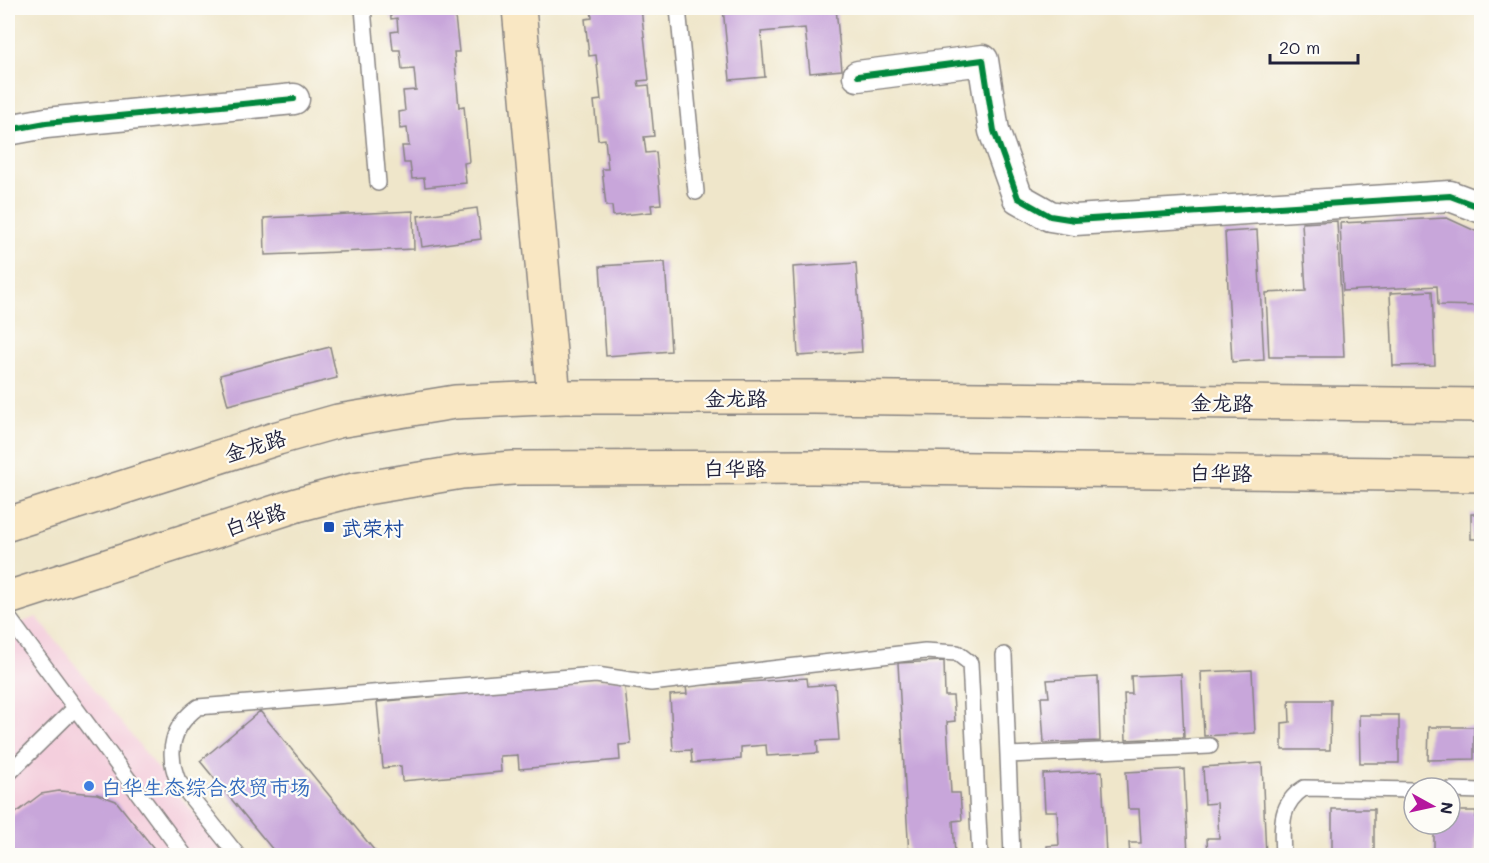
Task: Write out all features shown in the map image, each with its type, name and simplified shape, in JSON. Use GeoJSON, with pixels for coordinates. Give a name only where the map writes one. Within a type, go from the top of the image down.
{"type":"FeatureCollection","features":[{"type":"Feature","properties":{"kind":"main road"},"geometry":{"type":"LineString","coordinates":[[519,8],[554,397]]}},
{"type":"Feature","properties":{"kind":"main road","name":"金龙路"},"geometry":{"type":"LineString","coordinates":[[8,524],[338,421],[455,402],[554,397],[1482,405]]}},
{"type":"Feature","properties":{"kind":"main road","name":"白华路"},"geometry":{"type":"LineString","coordinates":[[8,598],[297,505],[366,488],[462,472],[523,468],[789,467],[1482,476]]}},
{"type":"Feature","properties":{"kind":"street"},"geometry":{"type":"LineString","coordinates":[[858,76],[983,60],[994,131],[1018,198],[1038,212],[1056,218],[1075,220],[1450,196],[1482,208]]}},
{"type":"Feature","properties":{"kind":"street"},"geometry":{"type":"LineString","coordinates":[[8,130],[46,123],[294,99]]}},
{"type":"Feature","properties":{"kind":"lane"},"geometry":{"type":"LineString","coordinates":[[363,8],[378,183]]}},
{"type":"Feature","properties":{"kind":"lane"},"geometry":{"type":"LineString","coordinates":[[678,8],[696,192]]}},
{"type":"Feature","properties":{"kind":"lane"},"geometry":{"type":"LineString","coordinates":[[8,617],[185,855]]}},
{"type":"Feature","properties":{"kind":"lane"},"geometry":{"type":"LineString","coordinates":[[238,855],[178,781],[173,770],[171,759],[174,735],[179,724],[198,707],[596,675],[651,683],[925,651],[957,653],[970,663],[980,855]]}},
{"type":"Feature","properties":{"kind":"lane"},"geometry":{"type":"LineString","coordinates":[[1004,655],[1012,855]]}},
{"type":"Feature","properties":{"kind":"lane"},"geometry":{"type":"LineString","coordinates":[[8,774],[75,708]]}},
{"type":"Feature","properties":{"kind":"lane"},"geometry":{"type":"LineString","coordinates":[[1008,755],[1210,746]]}},
{"type":"Feature","properties":{"kind":"lane"},"geometry":{"type":"LineString","coordinates":[[1283,855],[1282,818],[1289,801],[1304,788],[1402,790]]}},
{"type":"Feature","properties":{"kind":"lane"},"geometry":{"type":"LineString","coordinates":[[1462,790],[1482,791]]}},
{"type":"Feature","properties":{"kind":"shaded area","name":"白华生态综合农贸市场"},"geometry":{"type":"Polygon","coordinates":[[[37,617],[227,855],[8,855],[8,627],[37,617]]]}},
{"type":"Feature","properties":{"kind":"building"},"geometry":{"type":"Polygon","coordinates":[[[390,8],[454,8],[459,52],[454,52],[459,107],[464,106],[469,162],[464,163],[466,183],[425,187],[424,178],[412,179],[410,163],[404,163],[402,146],[409,146],[407,128],[400,129],[399,112],[405,111],[403,91],[416,90],[414,69],[402,70],[400,50],[393,50],[391,32],[398,31],[397,18],[391,19],[390,8]]]}},
{"type":"Feature","properties":{"kind":"building"},"geometry":{"type":"Polygon","coordinates":[[[591,8],[641,8],[649,80],[638,81],[639,86],[649,85],[654,136],[644,137],[646,153],[656,152],[661,204],[651,205],[652,212],[613,216],[612,206],[606,206],[602,169],[608,169],[605,139],[598,140],[594,101],[601,100],[596,55],[589,56],[585,19],[592,18],[591,8]]]}},
{"type":"Feature","properties":{"kind":"building"},"geometry":{"type":"Polygon","coordinates":[[[723,8],[836,8],[842,70],[810,73],[805,28],[761,32],[765,77],[730,80],[723,8]]]}},
{"type":"Feature","properties":{"kind":"building"},"geometry":{"type":"Polygon","coordinates":[[[477,208],[481,239],[422,247],[418,216],[477,208]]]}},
{"type":"Feature","properties":{"kind":"building"},"geometry":{"type":"Polygon","coordinates":[[[413,211],[414,249],[265,255],[264,218],[413,211]]]}},
{"type":"Feature","properties":{"kind":"building"},"geometry":{"type":"Polygon","coordinates":[[[1447,218],[1482,234],[1482,306],[1438,305],[1437,286],[1343,291],[1340,223],[1447,218]]]}},
{"type":"Feature","properties":{"kind":"building"},"geometry":{"type":"Polygon","coordinates":[[[1337,221],[1344,357],[1269,357],[1266,293],[1306,291],[1302,223],[1337,221]]]}},
{"type":"Feature","properties":{"kind":"building"},"geometry":{"type":"Polygon","coordinates":[[[1257,230],[1264,360],[1232,362],[1225,232],[1257,230]]]}},
{"type":"Feature","properties":{"kind":"building"},"geometry":{"type":"Polygon","coordinates":[[[665,262],[671,351],[606,356],[600,266],[665,262]]]}},
{"type":"Feature","properties":{"kind":"building"},"geometry":{"type":"Polygon","coordinates":[[[856,263],[862,352],[798,356],[793,267],[856,263]]]}},
{"type":"Feature","properties":{"kind":"building"},"geometry":{"type":"Polygon","coordinates":[[[1432,291],[1435,365],[1393,366],[1390,293],[1432,291]]]}},
{"type":"Feature","properties":{"kind":"building"},"geometry":{"type":"Polygon","coordinates":[[[330,347],[337,378],[228,405],[220,375],[330,347]]]}},
{"type":"Feature","properties":{"kind":"building"},"geometry":{"type":"Polygon","coordinates":[[[1471,514],[1482,514],[1482,539],[1471,539],[1471,514]]]}},
{"type":"Feature","properties":{"kind":"building"},"geometry":{"type":"Polygon","coordinates":[[[944,661],[945,696],[953,696],[955,721],[947,722],[951,793],[960,793],[962,820],[953,821],[955,856],[909,856],[898,663],[944,661]]]}},
{"type":"Feature","properties":{"kind":"building"},"geometry":{"type":"Polygon","coordinates":[[[1252,670],[1255,733],[1204,736],[1201,672],[1252,670]]]}},
{"type":"Feature","properties":{"kind":"building"},"geometry":{"type":"Polygon","coordinates":[[[1181,674],[1184,737],[1126,740],[1124,694],[1132,694],[1131,676],[1181,674]]]}},
{"type":"Feature","properties":{"kind":"building"},"geometry":{"type":"Polygon","coordinates":[[[1098,677],[1100,741],[1044,743],[1041,697],[1049,697],[1047,680],[1098,677]]]}},
{"type":"Feature","properties":{"kind":"building"},"geometry":{"type":"Polygon","coordinates":[[[624,678],[631,744],[619,745],[620,760],[519,769],[518,755],[500,756],[501,772],[402,781],[401,766],[383,768],[377,702],[624,678]]]}},
{"type":"Feature","properties":{"kind":"building"},"geometry":{"type":"Polygon","coordinates":[[[807,678],[808,686],[835,684],[839,740],[817,741],[818,753],[767,756],[766,745],[741,747],[741,759],[692,763],[691,750],[673,751],[670,695],[687,694],[686,686],[807,678]]]}},
{"type":"Feature","properties":{"kind":"building"},"geometry":{"type":"Polygon","coordinates":[[[1289,700],[1331,700],[1330,750],[1282,750],[1282,723],[1290,722],[1289,700]]]}},
{"type":"Feature","properties":{"kind":"building"},"geometry":{"type":"Polygon","coordinates":[[[260,711],[379,856],[278,856],[200,761],[260,711]]]}},
{"type":"Feature","properties":{"kind":"building"},"geometry":{"type":"Polygon","coordinates":[[[1359,715],[1399,715],[1399,763],[1360,763],[1359,715]]]}},
{"type":"Feature","properties":{"kind":"building"},"geometry":{"type":"Polygon","coordinates":[[[1429,727],[1474,727],[1474,759],[1428,760],[1429,727]]]}},
{"type":"Feature","properties":{"kind":"building"},"geometry":{"type":"Polygon","coordinates":[[[1262,763],[1266,856],[1208,856],[1207,838],[1219,838],[1217,803],[1205,804],[1203,767],[1262,763]]]}},
{"type":"Feature","properties":{"kind":"building"},"geometry":{"type":"Polygon","coordinates":[[[1184,769],[1188,856],[1130,856],[1129,843],[1141,843],[1139,809],[1128,809],[1126,772],[1184,769]]]}},
{"type":"Feature","properties":{"kind":"building"},"geometry":{"type":"Polygon","coordinates":[[[1102,771],[1106,856],[1047,856],[1047,846],[1059,845],[1057,811],[1045,811],[1043,774],[1102,771]]]}},
{"type":"Feature","properties":{"kind":"building"},"geometry":{"type":"Polygon","coordinates":[[[59,791],[97,794],[116,801],[160,856],[8,856],[8,819],[41,794],[59,791]]]}},
{"type":"Feature","properties":{"kind":"building"},"geometry":{"type":"Polygon","coordinates":[[[1332,809],[1374,809],[1374,856],[1332,856],[1332,809]]]}},
{"type":"Feature","properties":{"kind":"building"},"geometry":{"type":"Polygon","coordinates":[[[1462,811],[1476,811],[1476,856],[1434,856],[1434,836],[1462,836],[1462,811]]]}},
{"type":"Feature","properties":{"kind":"cycle path"},"geometry":{"type":"LineString","coordinates":[[858,76],[983,60],[994,131],[1018,198],[1050,216],[1075,220],[1450,196],[1482,208]]}},
{"type":"Feature","properties":{"kind":"cycle path"},"geometry":{"type":"LineString","coordinates":[[8,130],[46,123],[294,99]]}},
{"type":"Feature","properties":{"kind":"place","name":"武荣村"},"geometry":{"type":"Point","coordinates":[329,527]}},
{"type":"Feature","properties":{"kind":"place","name":"白华生态综合农贸市场"},"geometry":{"type":"Point","coordinates":[89,786]}}]}
